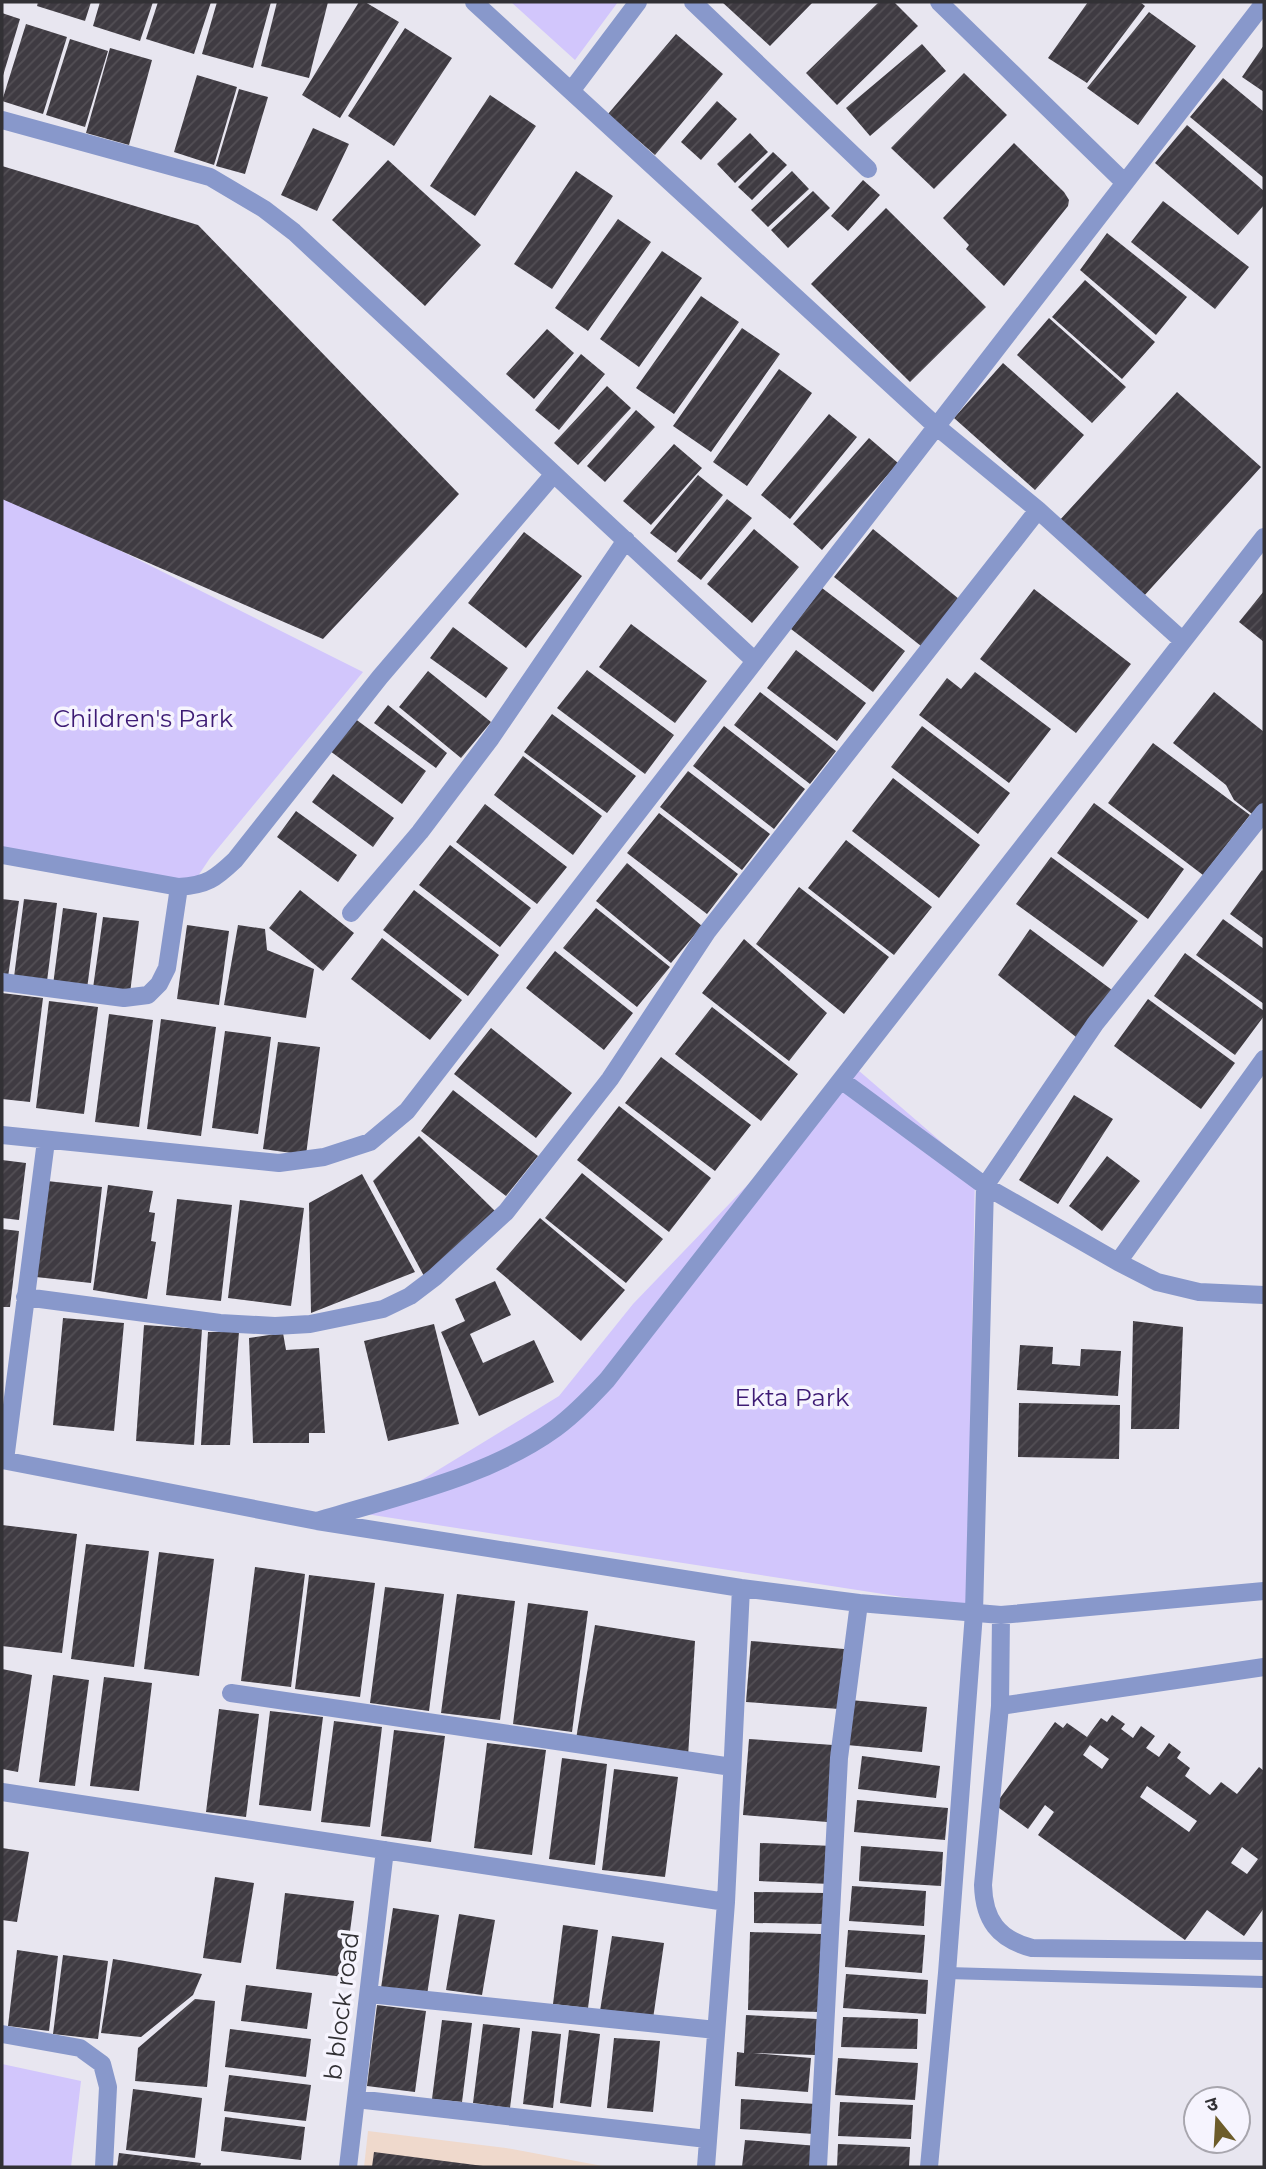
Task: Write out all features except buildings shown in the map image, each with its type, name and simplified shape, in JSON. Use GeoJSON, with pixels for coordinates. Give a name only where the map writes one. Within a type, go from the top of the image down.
{"type":"FeatureCollection","features":[{"type":"Feature","properties":{"kind":"street"},"geometry":{"type":"LineString","coordinates":[[474,2],[936,426],[1038,510],[1183,641]]}},
{"type":"Feature","properties":{"kind":"street"},"geometry":{"type":"LineString","coordinates":[[571,91],[638,2]]}},
{"type":"Feature","properties":{"kind":"street"},"geometry":{"type":"LineString","coordinates":[[693,2],[867,169]]}},
{"type":"Feature","properties":{"kind":"street"},"geometry":{"type":"LineString","coordinates":[[939,2],[1124,183]]}},
{"type":"Feature","properties":{"kind":"street"},"geometry":{"type":"LineString","coordinates":[[2,1135],[279,1163],[324,1157],[370,1143],[407,1111],[1264,3]]}},
{"type":"Feature","properties":{"kind":"street"},"geometry":{"type":"LineString","coordinates":[[2,120],[210,177],[264,209],[294,232],[755,661]]}},
{"type":"Feature","properties":{"kind":"street"},"geometry":{"type":"LineString","coordinates":[[2,855],[179,887],[200,885],[216,878],[235,860],[380,677],[553,475]]}},
{"type":"Feature","properties":{"kind":"street"},"geometry":{"type":"LineString","coordinates":[[25,1297],[220,1323],[275,1326],[310,1324],[383,1309],[410,1296],[435,1277],[506,1212],[610,1079],[707,932],[1038,510]]}},
{"type":"Feature","properties":{"kind":"street"},"geometry":{"type":"LineString","coordinates":[[317,1521],[455,1479],[516,1452],[556,1428],[582,1406],[639,1341],[1264,537]]}},
{"type":"Feature","properties":{"kind":"street"},"geometry":{"type":"LineString","coordinates":[[351,914],[420,832],[491,738],[626,540]]}},
{"type":"Feature","properties":{"kind":"street"},"geometry":{"type":"LineString","coordinates":[[929,2167],[947,1973],[974,1614],[985,1186],[1095,1024],[1264,812]]}},
{"type":"Feature","properties":{"kind":"street"},"geometry":{"type":"LineString","coordinates":[[2,982],[124,998],[148,995],[159,984],[167,968],[179,887]]}},
{"type":"Feature","properties":{"kind":"street"},"geometry":{"type":"LineString","coordinates":[[1118,1262],[1264,1059]]}},
{"type":"Feature","properties":{"kind":"street"},"geometry":{"type":"LineString","coordinates":[[841,1080],[985,1186],[1157,1282],[1199,1292],[1264,1296]]}},
{"type":"Feature","properties":{"kind":"street"},"geometry":{"type":"LineString","coordinates":[[46,1141],[3,1460],[317,1521],[741,1588],[859,1603],[1002,1615],[1264,1591]]}},
{"type":"Feature","properties":{"kind":"street"},"geometry":{"type":"LineString","coordinates":[[706,2167],[726,1902],[741,1588]]}},
{"type":"Feature","properties":{"kind":"street"},"geometry":{"type":"LineString","coordinates":[[818,2167],[839,1759],[859,1603]]}},
{"type":"Feature","properties":{"kind":"street"},"geometry":{"type":"LineString","coordinates":[[1002,1615],[1000,1706],[983,1885],[992,1924],[1015,1944],[1032,1948],[1264,1951]]}},
{"type":"Feature","properties":{"kind":"street"},"geometry":{"type":"LineString","coordinates":[[1000,1706],[1264,1667]]}},
{"type":"Feature","properties":{"kind":"street"},"geometry":{"type":"LineString","coordinates":[[231,1693],[732,1767]]}},
{"type":"Feature","properties":{"kind":"street"},"geometry":{"type":"LineString","coordinates":[[2,1792],[726,1902]]}},
{"type":"Feature","properties":{"kind":"street","name":"b block road"},"geometry":{"type":"LineString","coordinates":[[348,2167],[386,1850]]}},
{"type":"Feature","properties":{"kind":"street"},"geometry":{"type":"LineString","coordinates":[[369,1994],[716,2030]]}},
{"type":"Feature","properties":{"kind":"street"},"geometry":{"type":"LineString","coordinates":[[2,2034],[80,2048],[102,2064],[108,2087],[104,2167]]}},
{"type":"Feature","properties":{"kind":"street"},"geometry":{"type":"LineString","coordinates":[[356,2099],[707,2139]]}},
{"type":"Feature","properties":{"kind":"lane"},"geometry":{"type":"LineString","coordinates":[[947,1973],[1264,1982]]}},
{"type":"Feature","properties":{"kind":"shaded area"},"geometry":{"type":"Polygon","coordinates":[[[368,2131],[506,2148],[608,2167],[364,2167],[368,2131]]]}},
{"type":"Feature","properties":{"kind":"green space"},"geometry":{"type":"Polygon","coordinates":[[[511,2],[618,2],[575,60],[511,2]]]}},
{"type":"Feature","properties":{"kind":"green space","name":"Children's Park"},"geometry":{"type":"Polygon","coordinates":[[[2,498],[117,549],[363,672],[210,858],[194,882],[2,853],[2,498]]]}},
{"type":"Feature","properties":{"kind":"green space","name":"Ekta Park"},"geometry":{"type":"Polygon","coordinates":[[[858,1070],[975,1171],[967,1607],[366,1514],[559,1396],[633,1304],[858,1070]]]}},
{"type":"Feature","properties":{"kind":"green space"},"geometry":{"type":"Polygon","coordinates":[[[2,2064],[81,2081],[71,2167],[2,2167],[2,2064]]]}}]}
